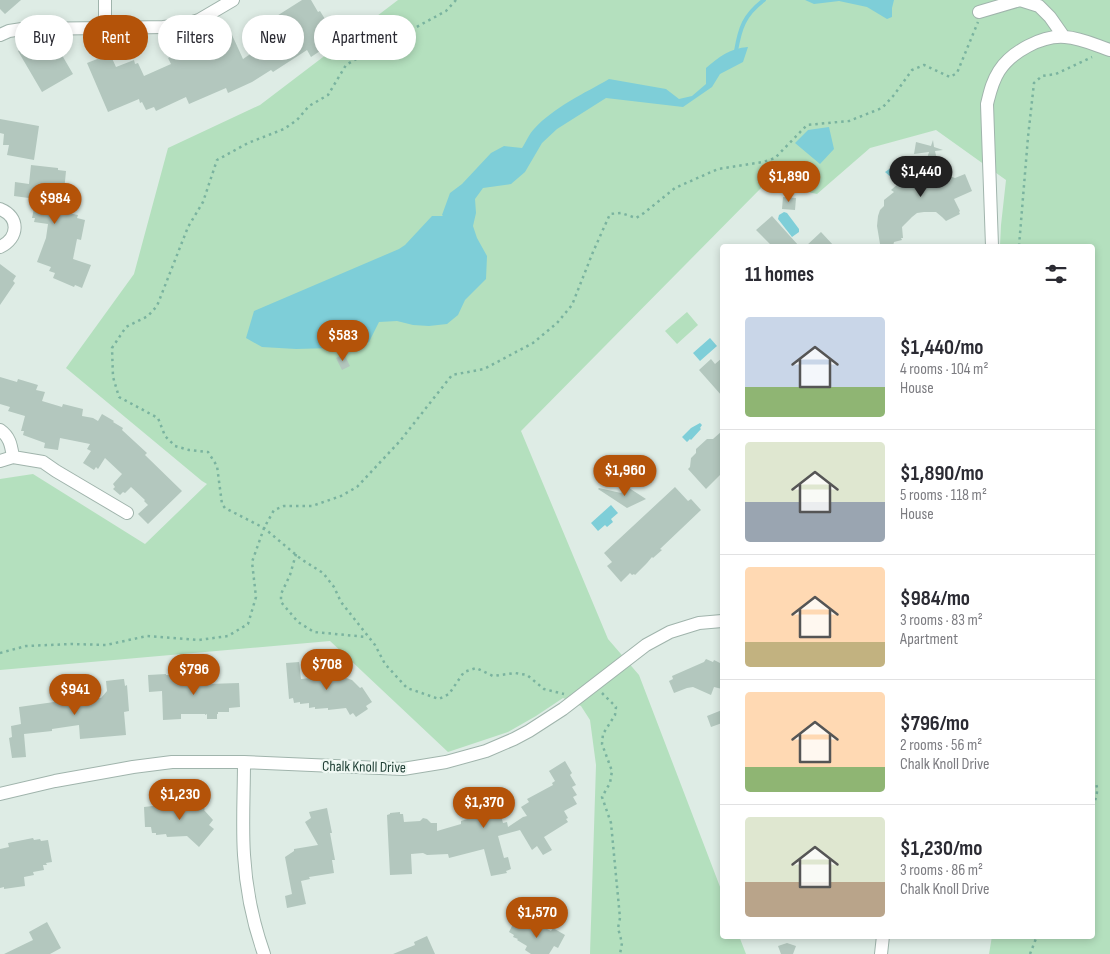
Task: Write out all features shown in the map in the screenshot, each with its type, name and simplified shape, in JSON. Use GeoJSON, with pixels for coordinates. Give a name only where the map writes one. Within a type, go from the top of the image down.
{"type":"FeatureCollection","features":[{"type":"Feature","properties":{"kind":"street"},"geometry":{"type":"LineString","coordinates":[[105,0],[105,15]]}},
{"type":"Feature","properties":{"kind":"street"},"geometry":{"type":"LineString","coordinates":[[148,27],[184,25],[199,20],[233,0]]}},
{"type":"Feature","properties":{"kind":"street"},"geometry":{"type":"LineString","coordinates":[[979,12],[1020,0],[1039,6],[1050,17],[1064,37]]}},
{"type":"Feature","properties":{"kind":"street"},"geometry":{"type":"LineString","coordinates":[[0,35],[22,29],[83,28]]}},
{"type":"Feature","properties":{"kind":"street"},"geometry":{"type":"LineString","coordinates":[[992,244],[988,104],[992,85],[1000,70],[1015,54],[1031,44],[1046,39],[1064,37],[1083,40],[1110,50]]}},
{"type":"Feature","properties":{"kind":"street"},"geometry":{"type":"LineString","coordinates":[[0,209],[4,210],[12,218],[15,226],[13,237],[0,247]]}},
{"type":"Feature","properties":{"kind":"street"},"geometry":{"type":"LineString","coordinates":[[0,430],[6,434],[11,442],[13,457]]}},
{"type":"Feature","properties":{"kind":"street"},"geometry":{"type":"LineString","coordinates":[[0,461],[13,457],[43,462],[127,513]]}},
{"type":"Feature","properties":{"kind":"street","name":"Chalk Knoll Drive"},"geometry":{"type":"LineString","coordinates":[[0,794],[55,781],[172,762],[244,762],[403,770],[446,762],[486,751],[529,731],[563,709],[646,645],[670,632],[699,623],[720,621]]}},
{"type":"Feature","properties":{"kind":"street"},"geometry":{"type":"LineString","coordinates":[[244,762],[244,855],[247,888],[264,954]]}},
{"type":"Feature","properties":{"kind":"street"},"geometry":{"type":"LineString","coordinates":[[881,954],[883,939]]}},
{"type":"Feature","properties":{"kind":"path"},"geometry":{"type":"LineString","coordinates":[[456,0],[446,11],[411,30],[397,41],[370,50],[346,65],[328,95],[309,106],[297,120],[284,129],[248,143],[217,160],[203,202],[188,227],[157,306],[148,316],[126,327],[112,348],[113,377],[119,397],[158,418],[165,436],[175,446],[208,452],[217,466],[222,504],[225,508],[264,528],[323,573],[334,587],[341,602],[375,645],[385,664],[407,688],[439,698],[449,694],[464,672],[476,668],[493,676],[514,673],[526,676],[544,689],[568,695]]}},
{"type":"Feature","properties":{"kind":"path"},"geometry":{"type":"LineString","coordinates":[[0,653],[26,646],[106,645],[147,636],[199,640],[228,636],[248,624],[256,597],[252,562],[264,528],[274,510],[284,506],[312,506],[341,496],[357,486],[400,441],[452,376],[484,369],[533,343],[557,323],[572,305],[610,214],[621,213],[636,218],[675,188],[718,170],[776,158],[807,125],[849,121],[882,108],[912,70],[924,65],[950,77],[957,74],[979,21],[979,12]]}},
{"type":"Feature","properties":{"kind":"path"},"geometry":{"type":"LineString","coordinates":[[1019,244],[1034,83],[1042,76],[1056,74],[1092,57]]}},
{"type":"Feature","properties":{"kind":"path"},"geometry":{"type":"LineString","coordinates":[[296,554],[290,575],[281,594],[282,602],[298,622],[314,632],[368,637]]}},
{"type":"Feature","properties":{"kind":"path"},"geometry":{"type":"LineString","coordinates":[[599,690],[616,707],[615,715],[603,734],[602,744],[612,772],[610,783],[602,797],[611,823],[620,918],[618,928],[622,943],[620,954]]}},
{"type":"Feature","properties":{"kind":"path"},"geometry":{"type":"LineString","coordinates":[[1095,782],[1098,786],[1095,800]]}},
{"type":"Feature","properties":{"kind":"path"},"geometry":{"type":"LineString","coordinates":[[1030,954],[1036,939]]}},
{"type":"Feature","properties":{"kind":"green space"},"geometry":{"type":"Polygon","coordinates":[[[398,0],[1110,0],[1110,954],[989,954],[992,939],[1095,939],[1095,244],[1000,244],[1006,180],[936,130],[870,148],[817,194],[766,183],[521,431],[608,639],[639,675],[720,887],[720,939],[740,939],[746,954],[590,954],[596,765],[590,720],[581,706],[563,698],[508,732],[448,752],[330,641],[0,670],[0,479],[33,474],[145,544],[207,484],[66,368],[134,274],[168,148],[260,105],[319,60],[416,60],[416,15],[378,15],[398,0]]]}},
{"type":"Feature","properties":{"kind":"green space"},"geometry":{"type":"Polygon","coordinates":[[[687,312],[698,325],[677,344],[665,331],[687,312]]]}},
{"type":"Feature","properties":{"kind":"water"},"geometry":{"type":"Polygon","coordinates":[[[805,0],[894,0],[892,17],[887,19],[867,7],[839,1],[814,4],[805,0]]]}},
{"type":"Feature","properties":{"kind":"water"},"geometry":{"type":"Polygon","coordinates":[[[748,47],[743,62],[720,74],[712,87],[683,107],[606,98],[557,129],[542,143],[525,172],[511,184],[483,188],[475,199],[476,213],[473,226],[487,256],[486,279],[465,300],[458,315],[447,324],[429,326],[397,321],[379,322],[369,342],[332,348],[296,349],[262,347],[246,338],[254,311],[405,245],[432,216],[443,216],[450,193],[462,184],[491,153],[504,146],[522,148],[532,131],[542,121],[580,95],[609,79],[666,89],[679,99],[692,96],[706,84],[706,68],[730,51],[748,47]]]}},
{"type":"Feature","properties":{"kind":"water"},"geometry":{"type":"Polygon","coordinates":[[[829,127],[834,149],[820,164],[795,143],[808,130],[829,127]]]}},
{"type":"Feature","properties":{"kind":"water"},"geometry":{"type":"Polygon","coordinates":[[[898,163],[910,163],[909,172],[893,179],[885,172],[898,163]]]}},
{"type":"Feature","properties":{"kind":"water"},"geometry":{"type":"Polygon","coordinates":[[[784,212],[787,213],[799,229],[799,232],[792,237],[778,219],[779,215],[784,212]]]}},
{"type":"Feature","properties":{"kind":"water"},"geometry":{"type":"Polygon","coordinates":[[[710,338],[717,346],[700,361],[693,353],[710,338]]]}},
{"type":"Feature","properties":{"kind":"water"},"geometry":{"type":"Polygon","coordinates":[[[700,423],[702,425],[701,429],[687,442],[682,437],[691,428],[700,423]]]}},
{"type":"Feature","properties":{"kind":"water"},"geometry":{"type":"Polygon","coordinates":[[[611,505],[618,513],[611,519],[613,522],[607,527],[605,525],[598,531],[591,523],[611,505]]]}},
{"type":"Feature","properties":{"kind":"building"},"geometry":{"type":"Polygon","coordinates":[[[0,0],[21,0],[5,14],[0,9],[0,0]]]}},
{"type":"Feature","properties":{"kind":"building"},"geometry":{"type":"Polygon","coordinates":[[[302,0],[311,0],[318,12],[320,11],[322,15],[314,15],[314,55],[311,57],[307,50],[304,52],[304,15],[278,15],[302,0]]]}},
{"type":"Feature","properties":{"kind":"building"},"geometry":{"type":"Polygon","coordinates":[[[232,35],[242,60],[292,60],[273,72],[271,70],[252,82],[228,93],[226,88],[189,104],[186,97],[156,111],[154,107],[146,110],[139,99],[108,112],[87,63],[95,60],[113,60],[116,67],[134,60],[135,64],[138,63],[144,76],[171,64],[169,60],[232,60],[232,35]]]}},
{"type":"Feature","properties":{"kind":"building"},"geometry":{"type":"Polygon","coordinates":[[[23,60],[65,60],[73,74],[42,92],[23,60]]]}},
{"type":"Feature","properties":{"kind":"building"},"geometry":{"type":"Polygon","coordinates":[[[0,119],[39,126],[34,160],[7,155],[9,145],[3,145],[4,134],[0,133],[0,119]]]}},
{"type":"Feature","properties":{"kind":"building"},"geometry":{"type":"Polygon","coordinates":[[[933,140],[934,147],[943,150],[935,151],[937,160],[936,171],[955,178],[965,174],[972,191],[954,199],[960,214],[946,221],[936,212],[917,213],[902,227],[902,240],[894,242],[894,244],[880,244],[877,226],[878,216],[884,206],[884,200],[894,192],[891,190],[899,183],[908,179],[921,178],[929,152],[914,154],[916,142],[931,146],[933,140]]]}},
{"type":"Feature","properties":{"kind":"building"},"geometry":{"type":"Polygon","coordinates":[[[31,165],[58,168],[58,170],[66,171],[64,192],[60,191],[58,211],[78,215],[77,218],[85,220],[81,240],[77,239],[73,259],[91,265],[82,288],[75,285],[74,287],[53,278],[55,273],[49,271],[51,267],[37,262],[46,238],[48,224],[34,222],[35,218],[32,218],[36,199],[14,196],[15,182],[29,184],[31,165]]]}},
{"type":"Feature","properties":{"kind":"building"},"geometry":{"type":"Polygon","coordinates":[[[783,197],[796,198],[795,210],[782,209],[783,197]]]}},
{"type":"Feature","properties":{"kind":"building"},"geometry":{"type":"Polygon","coordinates":[[[772,216],[797,244],[770,244],[756,230],[772,216]]]}},
{"type":"Feature","properties":{"kind":"building"},"geometry":{"type":"Polygon","coordinates":[[[821,232],[832,244],[808,244],[821,232]]]}},
{"type":"Feature","properties":{"kind":"building"},"geometry":{"type":"Polygon","coordinates":[[[0,264],[16,276],[13,281],[15,283],[0,305],[0,264]]]}},
{"type":"Feature","properties":{"kind":"building"},"geometry":{"type":"Polygon","coordinates":[[[344,354],[350,366],[342,370],[336,358],[344,354]]]}},
{"type":"Feature","properties":{"kind":"building"},"geometry":{"type":"Polygon","coordinates":[[[711,359],[715,364],[720,360],[720,394],[699,370],[711,359]]]}},
{"type":"Feature","properties":{"kind":"building"},"geometry":{"type":"Polygon","coordinates":[[[0,377],[17,382],[18,379],[38,385],[36,390],[45,392],[42,401],[62,407],[63,404],[83,409],[82,416],[98,421],[102,414],[114,421],[123,428],[122,430],[147,453],[145,455],[182,491],[148,524],[138,514],[148,505],[145,500],[131,487],[120,495],[113,489],[115,487],[113,484],[122,474],[105,458],[98,469],[96,467],[94,470],[83,463],[91,451],[87,449],[90,444],[60,438],[58,450],[44,448],[45,443],[23,435],[24,431],[21,431],[25,416],[8,411],[10,407],[0,404],[0,377]]]}},
{"type":"Feature","properties":{"kind":"building"},"geometry":{"type":"Polygon","coordinates":[[[720,433],[720,475],[706,489],[688,469],[696,449],[707,439],[713,439],[720,433]]]}},
{"type":"Feature","properties":{"kind":"building"},"geometry":{"type":"Polygon","coordinates":[[[626,486],[646,499],[627,508],[598,489],[621,493],[626,486]]]}},
{"type":"Feature","properties":{"kind":"building"},"geometry":{"type":"Polygon","coordinates":[[[675,487],[688,501],[691,499],[701,510],[635,575],[630,573],[621,582],[607,566],[612,562],[604,553],[675,487]]]}},
{"type":"Feature","properties":{"kind":"building"},"geometry":{"type":"Polygon","coordinates":[[[706,659],[720,663],[720,688],[714,687],[711,695],[693,687],[674,693],[669,681],[673,679],[672,676],[704,662],[706,659]]]}},
{"type":"Feature","properties":{"kind":"building"},"geometry":{"type":"Polygon","coordinates":[[[299,662],[301,679],[321,677],[327,671],[327,668],[337,667],[338,675],[352,680],[360,688],[362,687],[372,702],[366,706],[368,709],[356,717],[353,713],[350,715],[346,708],[315,709],[315,707],[309,708],[309,703],[294,703],[293,698],[289,699],[286,663],[299,662]]]}},
{"type":"Feature","properties":{"kind":"building"},"geometry":{"type":"Polygon","coordinates":[[[148,675],[187,675],[189,677],[198,676],[207,684],[239,683],[240,707],[229,708],[229,712],[218,712],[217,719],[207,719],[207,714],[181,714],[181,719],[163,720],[162,691],[149,692],[148,675]]]}},
{"type":"Feature","properties":{"kind":"building"},"geometry":{"type":"Polygon","coordinates":[[[124,679],[125,686],[127,685],[129,711],[124,712],[126,735],[80,739],[79,725],[52,729],[52,731],[24,734],[26,757],[12,758],[9,738],[12,737],[11,726],[21,724],[19,707],[75,699],[74,684],[83,684],[84,690],[91,699],[101,698],[107,691],[106,681],[124,679]]]}},
{"type":"Feature","properties":{"kind":"building"},"geometry":{"type":"Polygon","coordinates":[[[720,711],[720,724],[711,727],[707,716],[720,711]]]}},
{"type":"Feature","properties":{"kind":"building"},"geometry":{"type":"Polygon","coordinates":[[[565,761],[576,785],[572,787],[577,795],[573,797],[577,804],[564,811],[568,822],[544,837],[552,850],[543,855],[537,846],[532,850],[520,830],[498,836],[504,858],[508,857],[511,869],[506,871],[507,873],[491,876],[484,849],[449,858],[448,854],[411,854],[412,874],[390,875],[387,815],[390,813],[400,812],[400,814],[403,814],[404,822],[420,821],[423,818],[427,819],[431,823],[437,823],[437,831],[461,824],[461,821],[480,815],[478,807],[482,806],[480,799],[495,795],[503,823],[507,822],[508,827],[527,816],[521,807],[529,802],[527,799],[553,785],[552,783],[555,781],[549,771],[565,761]]]}},
{"type":"Feature","properties":{"kind":"building"},"geometry":{"type":"Polygon","coordinates":[[[196,801],[213,820],[209,825],[214,829],[199,847],[187,836],[167,837],[166,834],[156,835],[156,833],[152,833],[151,827],[145,827],[144,807],[196,801]]]}},
{"type":"Feature","properties":{"kind":"building"},"geometry":{"type":"Polygon","coordinates":[[[327,808],[335,860],[332,860],[334,873],[309,877],[310,879],[301,881],[306,904],[287,908],[285,896],[292,894],[285,857],[294,849],[318,845],[305,822],[311,818],[309,812],[327,808]]]}},
{"type":"Feature","properties":{"kind":"building"},"geometry":{"type":"Polygon","coordinates":[[[33,838],[34,840],[40,839],[41,841],[48,840],[52,862],[43,865],[44,870],[33,872],[34,875],[24,877],[25,886],[0,888],[0,849],[9,847],[8,843],[33,838]]]}},
{"type":"Feature","properties":{"kind":"building"},"geometry":{"type":"Polygon","coordinates":[[[515,920],[539,934],[543,927],[551,931],[553,928],[565,935],[558,948],[554,946],[549,954],[531,954],[525,950],[527,946],[509,932],[515,920]]]}},
{"type":"Feature","properties":{"kind":"building"},"geometry":{"type":"Polygon","coordinates":[[[47,922],[61,948],[50,954],[4,954],[33,940],[29,932],[47,922]]]}},
{"type":"Feature","properties":{"kind":"building"},"geometry":{"type":"Polygon","coordinates":[[[427,936],[435,954],[393,954],[415,945],[414,942],[427,936]]]}},
{"type":"Feature","properties":{"kind":"building"},"geometry":{"type":"Polygon","coordinates":[[[787,943],[796,946],[793,954],[781,954],[778,946],[787,943]]]}},
{"type":"Feature","properties":{"kind":"waterway"},"geometry":{"type":"LineString","coordinates":[[736,51],[744,22],[764,0]]}}]}
